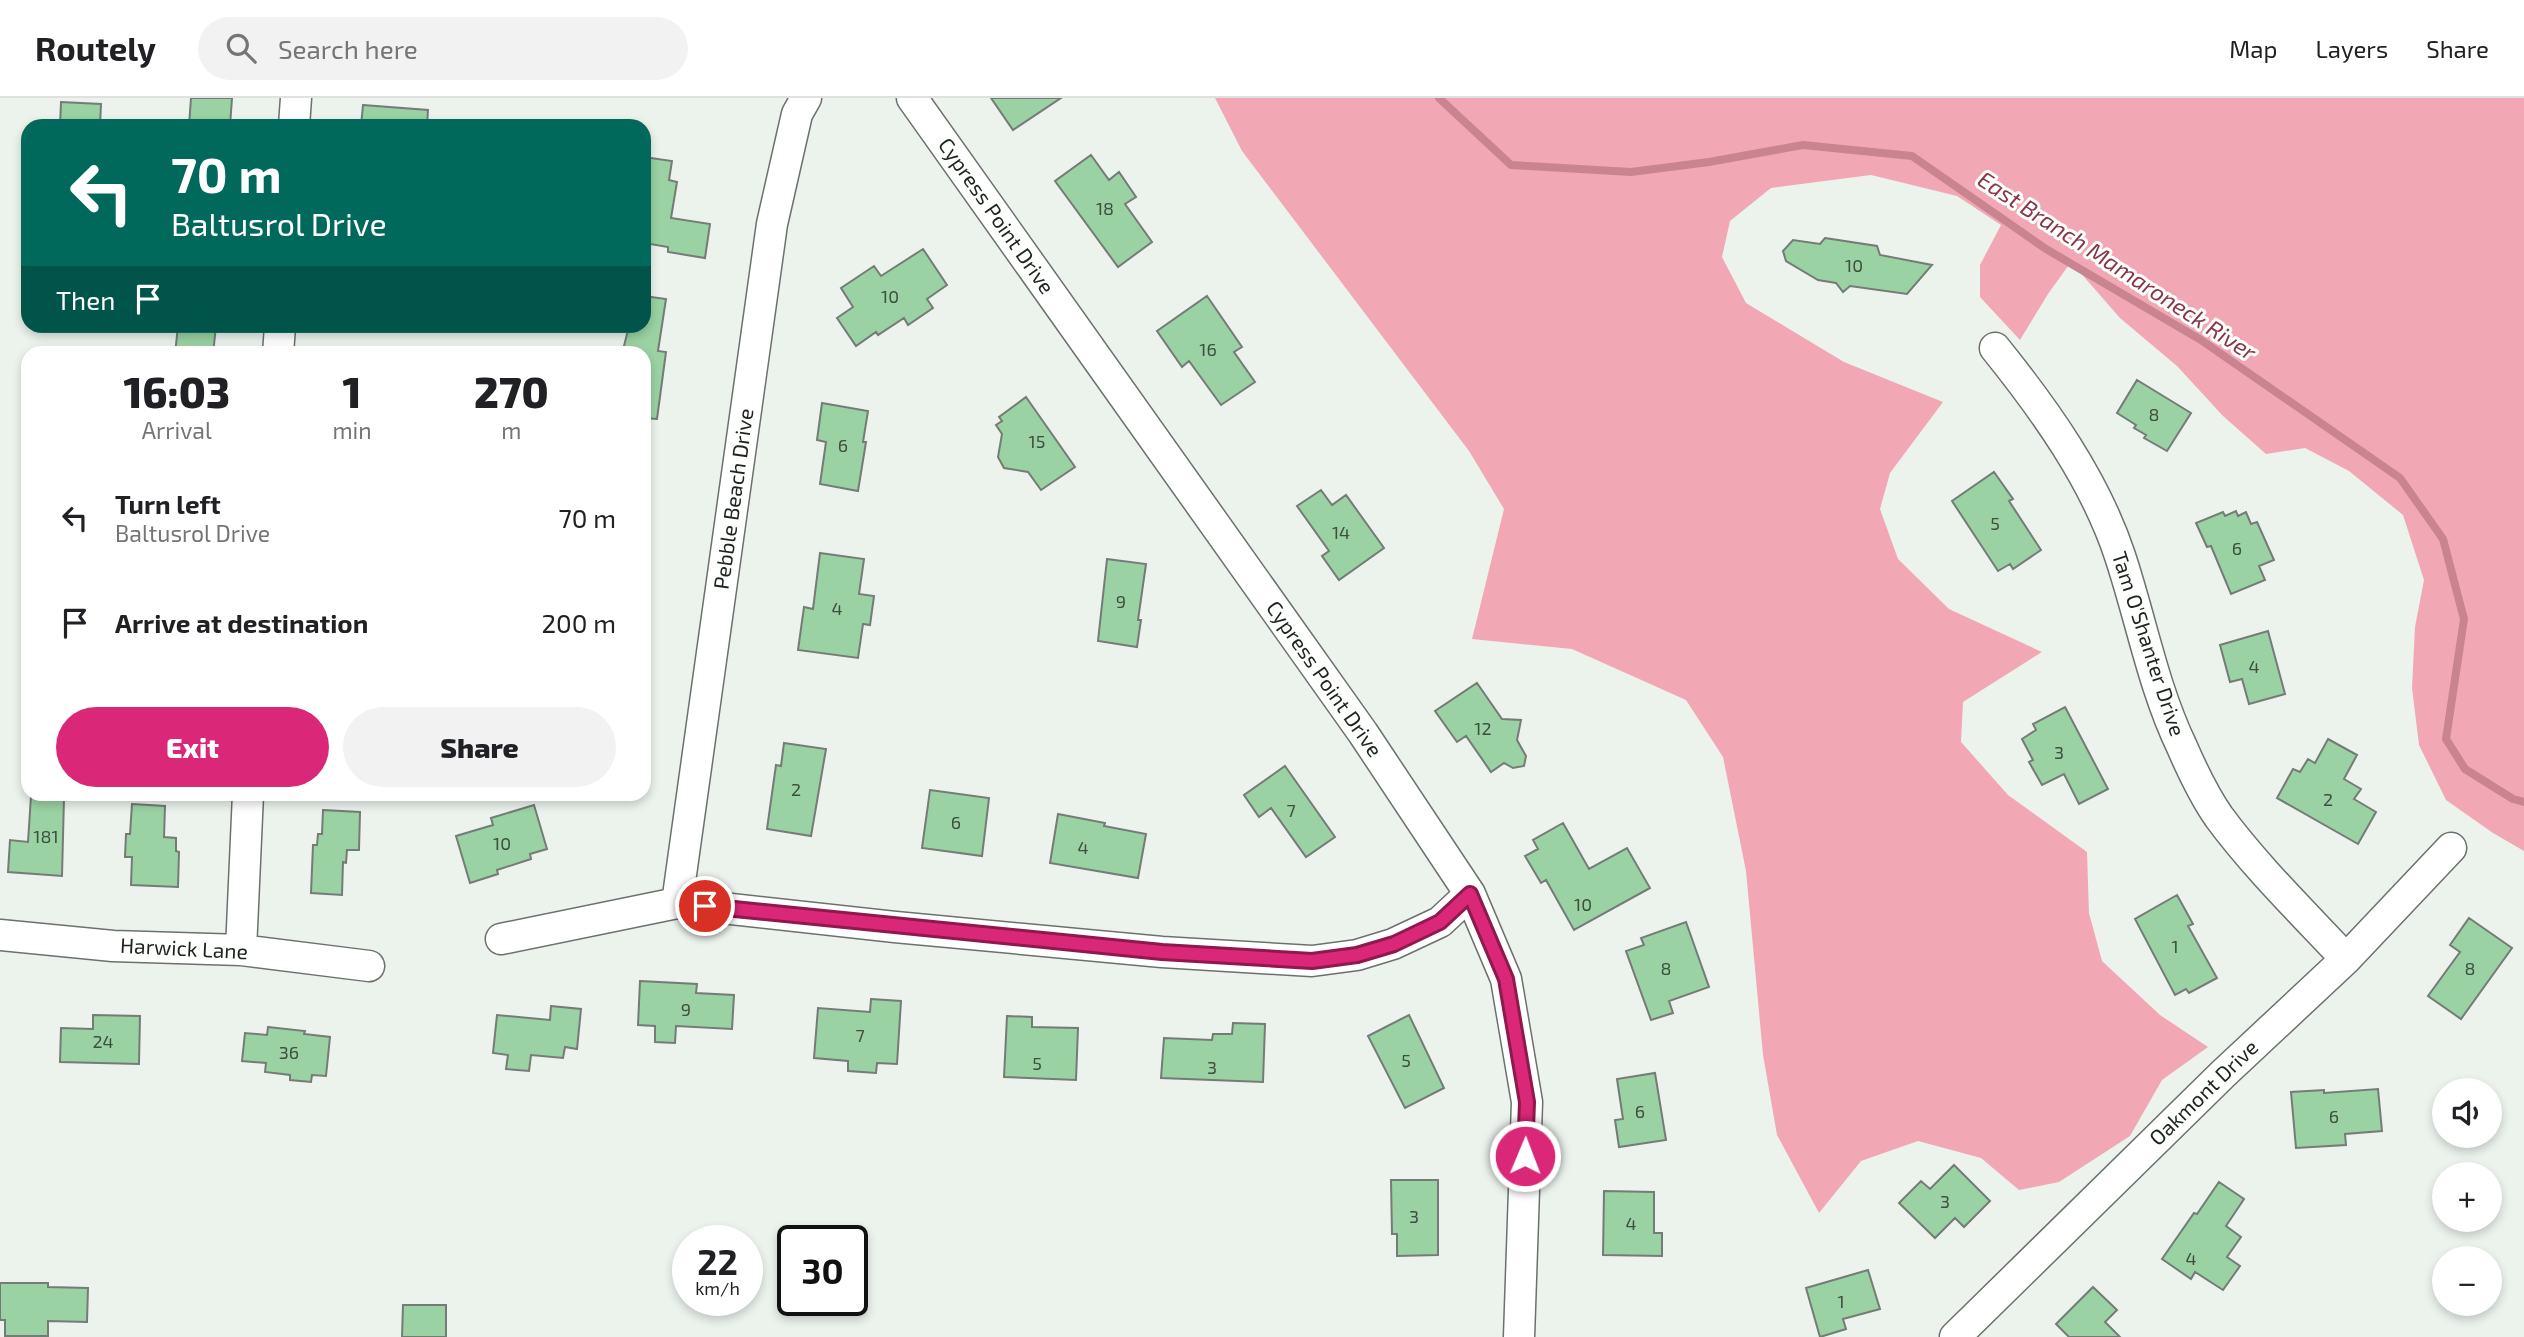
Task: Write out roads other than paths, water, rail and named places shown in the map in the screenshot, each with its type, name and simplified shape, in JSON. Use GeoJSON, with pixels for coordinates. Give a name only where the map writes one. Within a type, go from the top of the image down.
{"type":"FeatureCollection","features":[{"type":"Feature","properties":{"kind":"street"},"geometry":{"type":"LineString","coordinates":[[294,119],[296,98]]}},
{"type":"Feature","properties":{"kind":"street","name":"Pebble Beach Drive"},"geometry":{"type":"LineString","coordinates":[[677,903],[772,224],[797,114],[806,98]]}},
{"type":"Feature","properties":{"kind":"street","name":"Cypress Point Drive"},"geometry":{"type":"LineString","coordinates":[[912,98],[1363,733],[1470,894],[1506,979],[1527,1102],[1518,1337]]}},
{"type":"Feature","properties":{"kind":"street","name":"Tam O'Shanter Drive"},"geometry":{"type":"LineString","coordinates":[[1995,348],[2028,390],[2083,472],[2119,553],[2165,708],[2182,747],[2219,816],[2281,890],[2346,959]]}},
{"type":"Feature","properties":{"kind":"street"},"geometry":{"type":"LineString","coordinates":[[241,950],[248,801]]}},
{"type":"Feature","properties":{"kind":"street","name":"Oakmont Drive"},"geometry":{"type":"LineString","coordinates":[[1955,1337],[2203,1093],[2346,959],[2451,848]]}},
{"type":"Feature","properties":{"kind":"street"},"geometry":{"type":"LineString","coordinates":[[501,939],[677,903],[1162,952],[1312,961],[1357,955],[1394,944],[1440,922],[1470,894]]}},
{"type":"Feature","properties":{"kind":"street","name":"Harwick Lane"},"geometry":{"type":"LineString","coordinates":[[0,935],[113,946],[241,950],[369,966]]}},
{"type":"Feature","properties":{"kind":"waterway","name":"East Branch Mamaroneck River"},"geometry":{"type":"LineString","coordinates":[[1439,98],[1511,165],[1631,172],[1709,162],[1803,145],[1912,156],[2046,249],[2201,340],[2400,478],[2443,539],[2464,619],[2446,739],[2465,769],[2513,799],[2524,802]]}}]}
